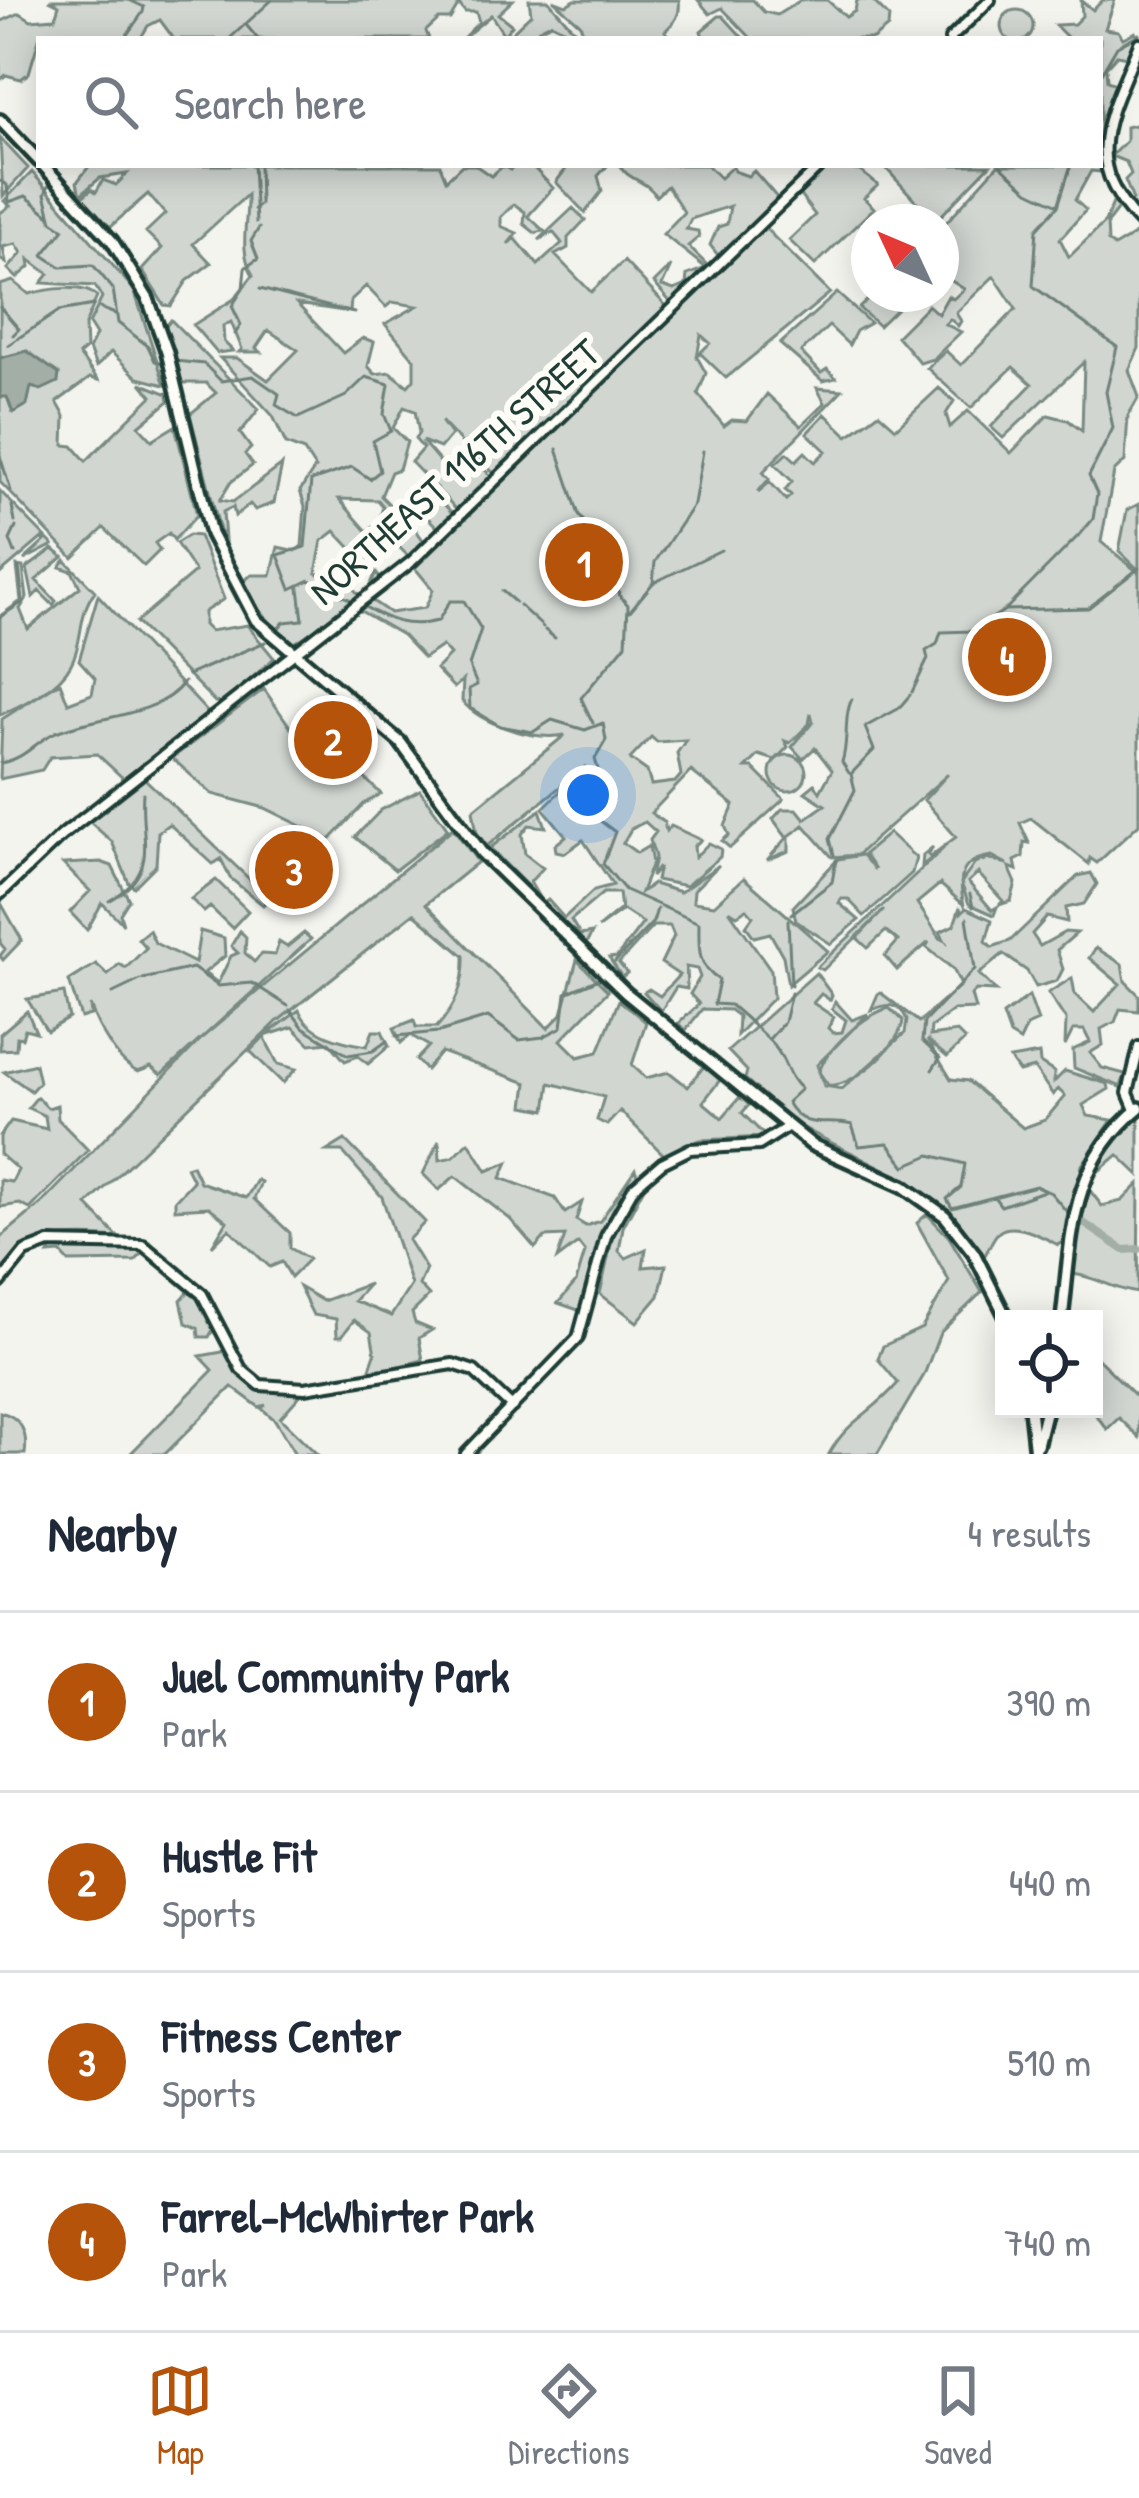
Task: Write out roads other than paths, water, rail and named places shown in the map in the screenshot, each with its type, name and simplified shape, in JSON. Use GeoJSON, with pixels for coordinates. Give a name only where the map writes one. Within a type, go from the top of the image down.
{"type":"FeatureCollection","features":[{"type":"Feature","properties":{"kind":"main road"},"geometry":{"type":"LineString","coordinates":[[0,120],[36,158]]}},
{"type":"Feature","properties":{"kind":"main road"},"geometry":{"type":"LineString","coordinates":[[46,168],[129,265],[166,352],[218,554],[256,620],[292,656],[400,742],[482,853],[626,993],[812,1145],[903,1186],[938,1209],[974,1252],[1003,1310]]}},
{"type":"Feature","properties":{"kind":"main road"},"geometry":{"type":"LineString","coordinates":[[1063,1310],[1079,1189],[1099,1147],[1137,1109]]}},
{"type":"Feature","properties":{"kind":"main road"},"geometry":{"type":"LineString","coordinates":[[1028,1418],[1033,1453]]}},
{"type":"Feature","properties":{"kind":"main road"},"geometry":{"type":"LineString","coordinates":[[1033,1453],[1043,1418]]}},
{"type":"Feature","properties":{"kind":"street"},"geometry":{"type":"LineString","coordinates":[[953,36],[990,0]]}},
{"type":"Feature","properties":{"kind":"street"},"geometry":{"type":"LineString","coordinates":[[1103,145],[1139,43]]}},
{"type":"Feature","properties":{"kind":"street"},"geometry":{"type":"LineString","coordinates":[[1103,159],[1109,183],[1138,221]]}},
{"type":"Feature","properties":{"kind":"street","name":"NORTHEAST 116TH STREET"},"geometry":{"type":"LineString","coordinates":[[0,894],[45,850],[422,553],[818,168]]}},
{"type":"Feature","properties":{"kind":"street"},"geometry":{"type":"LineString","coordinates":[[1137,1109],[1128,1093],[1139,1046]]}},
{"type":"Feature","properties":{"kind":"street"},"geometry":{"type":"LineString","coordinates":[[466,1454],[578,1338],[606,1235],[634,1187],[662,1162],[690,1149],[759,1145],[787,1126]]}},
{"type":"Feature","properties":{"kind":"street"},"geometry":{"type":"LineString","coordinates":[[0,1283],[25,1252],[62,1241],[143,1245],[202,1294],[241,1369],[270,1389],[376,1380],[453,1364],[474,1371],[512,1407]]}},
{"type":"Feature","properties":{"kind":"waterway"},"geometry":{"type":"LineString","coordinates":[[126,36],[144,7],[129,0]]}},
{"type":"Feature","properties":{"kind":"waterway"},"geometry":{"type":"LineString","coordinates":[[232,36],[272,0]]}},
{"type":"Feature","properties":{"kind":"waterway"},"geometry":{"type":"LineString","coordinates":[[247,26],[255,36]]}},
{"type":"Feature","properties":{"kind":"waterway"},"geometry":{"type":"LineString","coordinates":[[1103,70],[1117,46],[1139,34]]}},
{"type":"Feature","properties":{"kind":"waterway"},"geometry":{"type":"LineString","coordinates":[[253,168],[256,223]]}},
{"type":"Feature","properties":{"kind":"waterway"},"geometry":{"type":"LineString","coordinates":[[254,210],[260,204],[259,168]]}},
{"type":"Feature","properties":{"kind":"waterway"},"geometry":{"type":"LineString","coordinates":[[1003,168],[1029,191],[1056,204]]}},
{"type":"Feature","properties":{"kind":"waterway"},"geometry":{"type":"LineString","coordinates":[[912,692],[928,659],[926,651],[937,644],[941,632],[972,631],[1005,610],[1093,519],[1097,494],[1089,476],[1113,428],[1106,392],[1117,347],[1033,286],[1037,229],[1058,206],[1070,168]]}},
{"type":"Feature","properties":{"kind":"waterway"},"geometry":{"type":"LineString","coordinates":[[52,178],[45,194],[52,221],[64,229],[43,255],[61,267],[93,265],[113,289],[118,323],[148,346],[155,361],[165,363]]}},
{"type":"Feature","properties":{"kind":"waterway"},"geometry":{"type":"LineString","coordinates":[[0,181],[7,185],[9,202],[26,196],[50,216]]}},
{"type":"Feature","properties":{"kind":"waterway"},"geometry":{"type":"LineString","coordinates":[[235,334],[241,325],[232,306],[243,289],[245,268],[258,259],[251,241],[259,228]]}},
{"type":"Feature","properties":{"kind":"waterway"},"geometry":{"type":"LineString","coordinates":[[260,289],[354,313]]}},
{"type":"Feature","properties":{"kind":"waterway"},"geometry":{"type":"LineString","coordinates":[[8,345],[59,311],[94,305]]}},
{"type":"Feature","properties":{"kind":"waterway"},"geometry":{"type":"LineString","coordinates":[[0,307],[19,329],[13,335]]}},
{"type":"Feature","properties":{"kind":"waterway"},"geometry":{"type":"LineString","coordinates":[[100,308],[115,314]]}},
{"type":"Feature","properties":{"kind":"waterway"},"geometry":{"type":"LineString","coordinates":[[175,361],[204,364],[221,381],[253,376],[279,394],[276,405],[298,418],[346,396],[366,377],[389,384],[384,414],[391,431],[373,441],[380,471],[370,479],[352,467],[311,481],[305,547],[278,555],[291,589],[310,580],[389,619],[411,624],[438,621],[450,601],[464,601],[481,629],[469,666],[477,685],[469,689],[470,708],[500,726],[533,732],[552,720],[585,730],[603,723],[606,740],[595,759],[605,793],[594,816],[615,832],[603,864],[625,890],[699,923],[703,962],[719,980],[714,1004],[730,1005],[775,1047],[801,1089],[787,1102],[794,1112],[808,1121],[852,1125],[859,1146],[888,1143],[905,1166],[930,1155],[965,1164],[961,1187],[947,1199],[952,1208],[1036,1186],[1051,1193],[1067,1212]]}},
{"type":"Feature","properties":{"kind":"waterway"},"geometry":{"type":"LineString","coordinates":[[557,449],[579,515],[615,563],[619,595],[628,605],[626,644],[581,698],[593,723]]}},
{"type":"Feature","properties":{"kind":"waterway"},"geometry":{"type":"LineString","coordinates":[[653,583],[655,562],[694,504],[703,451]]}},
{"type":"Feature","properties":{"kind":"waterway"},"geometry":{"type":"LineString","coordinates":[[0,456],[11,491]]}},
{"type":"Feature","properties":{"kind":"waterway"},"geometry":{"type":"LineString","coordinates":[[12,506],[15,522]]}},
{"type":"Feature","properties":{"kind":"waterway"},"geometry":{"type":"LineString","coordinates":[[15,553],[10,540],[16,527]]}},
{"type":"Feature","properties":{"kind":"waterway"},"geometry":{"type":"LineString","coordinates":[[630,611],[653,583],[721,550]]}},
{"type":"Feature","properties":{"kind":"waterway"},"geometry":{"type":"LineString","coordinates":[[0,617],[23,602],[19,567]]}},
{"type":"Feature","properties":{"kind":"waterway"},"geometry":{"type":"LineString","coordinates":[[1005,610],[1088,608],[1139,568]]}},
{"type":"Feature","properties":{"kind":"waterway"},"geometry":{"type":"LineString","coordinates":[[278,629],[284,622],[303,620],[299,588]]}},
{"type":"Feature","properties":{"kind":"waterway"},"geometry":{"type":"LineString","coordinates":[[502,591],[515,602]]}},
{"type":"Feature","properties":{"kind":"waterway"},"geometry":{"type":"LineString","coordinates":[[519,605],[543,627]]}},
{"type":"Feature","properties":{"kind":"waterway"},"geometry":{"type":"LineString","coordinates":[[545,630],[555,638]]}},
{"type":"Feature","properties":{"kind":"waterway"},"geometry":{"type":"LineString","coordinates":[[188,675],[265,642]]}},
{"type":"Feature","properties":{"kind":"waterway"},"geometry":{"type":"LineString","coordinates":[[0,763],[17,758],[56,732],[159,703],[184,682]]}},
{"type":"Feature","properties":{"kind":"waterway"},"geometry":{"type":"LineString","coordinates":[[834,855],[830,839],[855,790],[851,774],[874,750],[865,727],[898,709],[910,695]]}},
{"type":"Feature","properties":{"kind":"waterway"},"geometry":{"type":"LineString","coordinates":[[849,773],[842,762],[852,699]]}},
{"type":"Feature","properties":{"kind":"waterway"},"geometry":{"type":"LineString","coordinates":[[109,901],[126,890],[142,866],[143,793]]}},
{"type":"Feature","properties":{"kind":"waterway"},"geometry":{"type":"LineString","coordinates":[[791,914],[832,882],[836,860]]}},
{"type":"Feature","properties":{"kind":"waterway"},"geometry":{"type":"LineString","coordinates":[[970,894],[973,907]]}},
{"type":"Feature","properties":{"kind":"waterway"},"geometry":{"type":"LineString","coordinates":[[615,962],[653,922],[657,909]]}},
{"type":"Feature","properties":{"kind":"waterway"},"geometry":{"type":"LineString","coordinates":[[932,1070],[940,1058],[922,1041],[924,1022],[975,969],[967,918]]}},
{"type":"Feature","properties":{"kind":"waterway"},"geometry":{"type":"LineString","coordinates":[[788,920],[791,985]]}},
{"type":"Feature","properties":{"kind":"waterway"},"geometry":{"type":"LineString","coordinates":[[143,979],[193,968],[218,986],[252,983],[288,1006]]}},
{"type":"Feature","properties":{"kind":"waterway"},"geometry":{"type":"LineString","coordinates":[[396,1036],[439,1032],[488,1017],[519,1040],[543,1037],[562,1027],[566,993],[599,979]]}},
{"type":"Feature","properties":{"kind":"waterway"},"geometry":{"type":"LineString","coordinates":[[113,993],[140,980]]}},
{"type":"Feature","properties":{"kind":"waterway"},"geometry":{"type":"LineString","coordinates":[[770,1038],[784,1022],[791,993]]}},
{"type":"Feature","properties":{"kind":"waterway"},"geometry":{"type":"LineString","coordinates":[[290,1010],[303,1027],[348,1055],[373,1051],[387,1041]]}},
{"type":"Feature","properties":{"kind":"waterway"},"geometry":{"type":"LineString","coordinates":[[995,1198],[1001,1206],[1044,1191]]}},
{"type":"Feature","properties":{"kind":"waterway"},"geometry":{"type":"LineString","coordinates":[[1079,1220],[1124,1250],[1139,1249]]}},
{"type":"Feature","properties":{"kind":"place","name":"Juel Community Park"},"geometry":{"type":"Point","coordinates":[584,562]}},
{"type":"Feature","properties":{"kind":"place","name":"Farrel-McWhirter Park"},"geometry":{"type":"Point","coordinates":[1007,657]}},
{"type":"Feature","properties":{"kind":"place","name":"Hustle Fit"},"geometry":{"type":"Point","coordinates":[333,740]}},
{"type":"Feature","properties":{"kind":"place","name":"Fitness Center"},"geometry":{"type":"Point","coordinates":[294,870]}}]}
